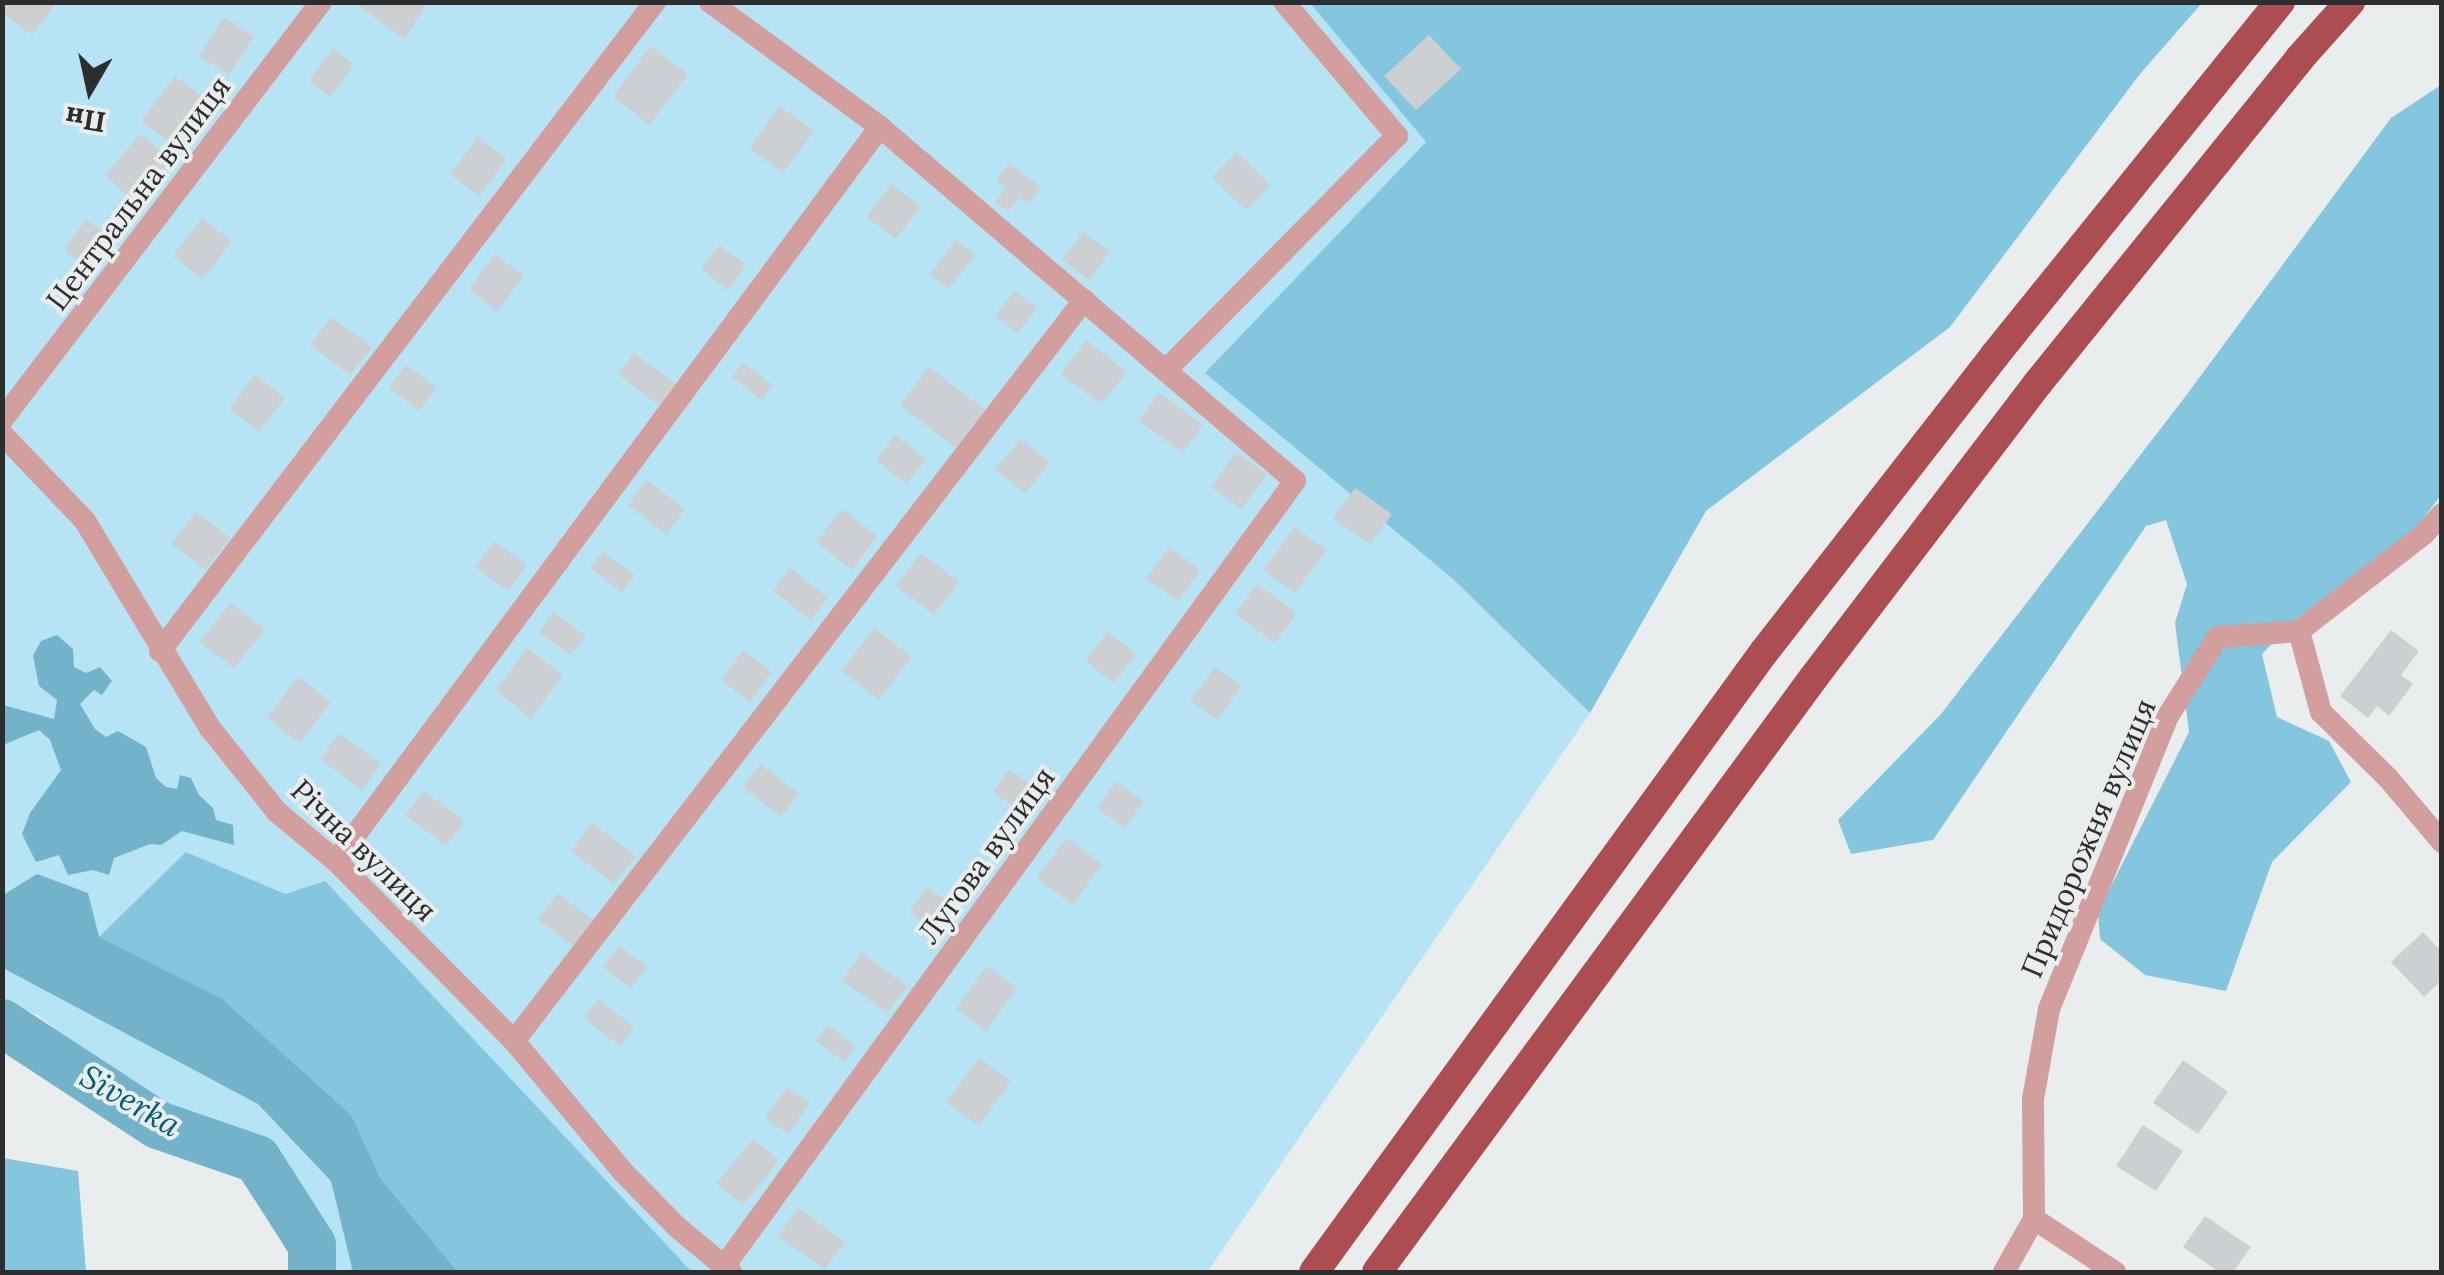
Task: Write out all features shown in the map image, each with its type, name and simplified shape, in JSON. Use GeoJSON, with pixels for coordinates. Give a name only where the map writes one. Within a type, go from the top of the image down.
{"type":"FeatureCollection","features":[{"type":"Feature","properties":{"kind":"highway"},"geometry":{"type":"LineString","coordinates":[[1314,1272],[1764,652],[1995,355],[2280,2]]}},
{"type":"Feature","properties":{"kind":"highway"},"geometry":{"type":"LineString","coordinates":[[1377,1272],[1814,677],[2038,382],[2300,58],[2350,2]]}},
{"type":"Feature","properties":{"kind":"street","name":"Центральна вулиця"},"geometry":{"type":"LineString","coordinates":[[2,420],[321,2]]}},
{"type":"Feature","properties":{"kind":"street"},"geometry":{"type":"LineString","coordinates":[[160,651],[655,2]]}},
{"type":"Feature","properties":{"kind":"street"},"geometry":{"type":"LineString","coordinates":[[710,2],[880,127],[1166,370],[1396,136],[1284,2]]}},
{"type":"Feature","properties":{"kind":"street"},"geometry":{"type":"LineString","coordinates":[[336,861],[880,127]]}},
{"type":"Feature","properties":{"kind":"street"},"geometry":{"type":"LineString","coordinates":[[514,1041],[1084,300]]}},
{"type":"Feature","properties":{"kind":"street","name":"Лугова вулиця"},"geometry":{"type":"LineString","coordinates":[[728,1268],[1295,481],[1166,370]]}},
{"type":"Feature","properties":{"kind":"street","name":"Річна вулиця"},"geometry":{"type":"LineString","coordinates":[[2,434],[86,521],[160,651],[210,728],[277,812],[336,861],[514,1041],[623,1172],[677,1227],[728,1268]]}},
{"type":"Feature","properties":{"kind":"street"},"geometry":{"type":"LineString","coordinates":[[2442,514],[2424,534],[2300,632],[2320,712],[2388,778],[2442,842]]}},
{"type":"Feature","properties":{"kind":"street","name":"Придорожня вулиця"},"geometry":{"type":"LineString","coordinates":[[2034,1219],[2033,1100],[2048,1008],[2168,716],[2218,637],[2300,632]]}},
{"type":"Feature","properties":{"kind":"street"},"geometry":{"type":"LineString","coordinates":[[2004,1272],[2034,1219],[2115,1272]]}},
{"type":"Feature","properties":{"kind":"shaded area"},"geometry":{"type":"Polygon","coordinates":[[[3,3],[1310,3],[1426,142],[1206,373],[1453,579],[1590,713],[1207,1272],[328,1272],[326,1236],[276,1147],[134,1092],[39,1016],[3,1000],[3,3]]]}},
{"type":"Feature","properties":{"kind":"shaded area"},"geometry":{"type":"Polygon","coordinates":[[[1310,3],[2202,3],[2140,74],[1950,327],[1706,511],[1590,713],[1453,579],[1205,373],[1426,142],[1310,3]]]}},
{"type":"Feature","properties":{"kind":"shaded area"},"geometry":{"type":"Polygon","coordinates":[[[2441,85],[2441,495],[2414,531],[2295,620],[2262,654],[2277,717],[2329,741],[2351,782],[2272,862],[2226,991],[2145,975],[2100,939],[2098,912],[2189,732],[2175,623],[2187,584],[2166,520],[2146,526],[1933,840],[1851,854],[1838,820],[1941,714],[2188,393],[2391,118],[2441,85]]]}},
{"type":"Feature","properties":{"kind":"shaded area"},"geometry":{"type":"Polygon","coordinates":[[[57,635],[73,649],[74,667],[86,673],[100,667],[112,681],[102,695],[94,690],[80,704],[95,729],[106,737],[118,731],[146,747],[156,778],[166,787],[177,789],[180,775],[191,778],[199,795],[213,808],[216,820],[233,825],[234,845],[182,831],[161,845],[150,844],[114,858],[109,875],[93,870],[68,875],[59,855],[36,862],[22,834],[30,813],[61,770],[50,740],[39,730],[3,745],[3,705],[54,719],[57,700],[39,686],[33,656],[41,641],[57,635]]]}},
{"type":"Feature","properties":{"kind":"shaded area"},"geometry":{"type":"Polygon","coordinates":[[[186,852],[285,894],[325,881],[692,1272],[458,1272],[380,1178],[352,1116],[99,937],[186,852]]]}},
{"type":"Feature","properties":{"kind":"shaded area"},"geometry":{"type":"Polygon","coordinates":[[[37,874],[88,893],[99,937],[222,999],[352,1116],[380,1178],[458,1272],[353,1272],[331,1181],[258,1104],[3,968],[3,895],[37,874]]]}},
{"type":"Feature","properties":{"kind":"shaded area"},"geometry":{"type":"Polygon","coordinates":[[[3,1158],[78,1171],[86,1272],[3,1272],[3,1158]]]}},
{"type":"Feature","properties":{"kind":"building"},"geometry":{"type":"Polygon","coordinates":[[[2,2],[57,2],[32,35],[2,13],[2,2]]]}},
{"type":"Feature","properties":{"kind":"building"},"geometry":{"type":"Polygon","coordinates":[[[353,2],[428,2],[405,39],[353,2]]]}},
{"type":"Feature","properties":{"kind":"building"},"geometry":{"type":"Polygon","coordinates":[[[224,17],[254,36],[229,75],[199,56],[224,17]]]}},
{"type":"Feature","properties":{"kind":"building"},"geometry":{"type":"Polygon","coordinates":[[[1429,35],[1461,69],[1416,110],[1384,76],[1429,35]]]}},
{"type":"Feature","properties":{"kind":"building"},"geometry":{"type":"Polygon","coordinates":[[[650,46],[688,74],[650,125],[613,97],[650,46]]]}},
{"type":"Feature","properties":{"kind":"building"},"geometry":{"type":"Polygon","coordinates":[[[333,49],[354,65],[330,97],[309,81],[333,49]]]}},
{"type":"Feature","properties":{"kind":"building"},"geometry":{"type":"Polygon","coordinates":[[[175,76],[208,102],[175,146],[141,121],[175,76]]]}},
{"type":"Feature","properties":{"kind":"building"},"geometry":{"type":"Polygon","coordinates":[[[780,106],[814,131],[783,173],[749,148],[780,106]]]}},
{"type":"Feature","properties":{"kind":"building"},"geometry":{"type":"Polygon","coordinates":[[[140,134],[171,160],[136,202],[105,176],[140,134]]]}},
{"type":"Feature","properties":{"kind":"building"},"geometry":{"type":"Polygon","coordinates":[[[478,137],[507,159],[479,196],[450,174],[478,137]]]}},
{"type":"Feature","properties":{"kind":"building"},"geometry":{"type":"Polygon","coordinates":[[[1237,152],[1270,185],[1246,210],[1212,177],[1237,152]]]}},
{"type":"Feature","properties":{"kind":"building"},"geometry":{"type":"Polygon","coordinates":[[[1009,163],[1041,187],[1029,204],[1019,198],[1008,212],[995,202],[1006,187],[996,180],[1009,163]]]}},
{"type":"Feature","properties":{"kind":"building"},"geometry":{"type":"Polygon","coordinates":[[[891,184],[921,206],[896,239],[866,217],[891,184]]]}},
{"type":"Feature","properties":{"kind":"building"},"geometry":{"type":"Polygon","coordinates":[[[202,218],[232,241],[203,279],[173,256],[202,218]]]}},
{"type":"Feature","properties":{"kind":"building"},"geometry":{"type":"Polygon","coordinates":[[[85,219],[114,237],[93,270],[64,251],[85,219]]]}},
{"type":"Feature","properties":{"kind":"building"},"geometry":{"type":"Polygon","coordinates":[[[1083,232],[1110,252],[1089,280],[1062,259],[1083,232]]]}},
{"type":"Feature","properties":{"kind":"building"},"geometry":{"type":"Polygon","coordinates":[[[955,240],[975,255],[949,289],[930,275],[955,240]]]}},
{"type":"Feature","properties":{"kind":"building"},"geometry":{"type":"Polygon","coordinates":[[[719,245],[746,265],[728,290],[701,269],[719,245]]]}},
{"type":"Feature","properties":{"kind":"building"},"geometry":{"type":"Polygon","coordinates":[[[495,254],[524,276],[497,311],[469,289],[495,254]]]}},
{"type":"Feature","properties":{"kind":"building"},"geometry":{"type":"Polygon","coordinates":[[[1014,291],[1037,308],[1018,333],[995,316],[1014,291]]]}},
{"type":"Feature","properties":{"kind":"building"},"geometry":{"type":"Polygon","coordinates":[[[331,317],[372,347],[350,375],[310,345],[331,317]]]}},
{"type":"Feature","properties":{"kind":"building"},"geometry":{"type":"Polygon","coordinates":[[[1086,340],[1127,372],[1101,404],[1061,374],[1086,340]]]}},
{"type":"Feature","properties":{"kind":"building"},"geometry":{"type":"Polygon","coordinates":[[[634,353],[676,384],[660,406],[618,374],[634,353]]]}},
{"type":"Feature","properties":{"kind":"building"},"geometry":{"type":"Polygon","coordinates":[[[742,363],[773,385],[762,400],[732,377],[742,363]]]}},
{"type":"Feature","properties":{"kind":"building"},"geometry":{"type":"Polygon","coordinates":[[[406,365],[437,388],[419,411],[389,387],[406,365]]]}},
{"type":"Feature","properties":{"kind":"building"},"geometry":{"type":"Polygon","coordinates":[[[929,367],[985,410],[956,448],[900,405],[929,367]]]}},
{"type":"Feature","properties":{"kind":"building"},"geometry":{"type":"Polygon","coordinates":[[[255,375],[285,398],[259,431],[229,409],[255,375]]]}},
{"type":"Feature","properties":{"kind":"building"},"geometry":{"type":"Polygon","coordinates":[[[1159,393],[1203,425],[1183,453],[1139,421],[1159,393]]]}},
{"type":"Feature","properties":{"kind":"building"},"geometry":{"type":"Polygon","coordinates":[[[895,435],[926,459],[907,484],[876,460],[895,435]]]}},
{"type":"Feature","properties":{"kind":"building"},"geometry":{"type":"Polygon","coordinates":[[[1020,439],[1050,462],[1026,493],[995,470],[1020,439]]]}},
{"type":"Feature","properties":{"kind":"building"},"geometry":{"type":"Polygon","coordinates":[[[1236,452],[1267,474],[1242,509],[1211,487],[1236,452]]]}},
{"type":"Feature","properties":{"kind":"building"},"geometry":{"type":"Polygon","coordinates":[[[646,480],[685,509],[667,534],[628,505],[646,480]]]}},
{"type":"Feature","properties":{"kind":"building"},"geometry":{"type":"Polygon","coordinates":[[[1355,488],[1392,514],[1370,544],[1333,518],[1355,488]]]}},
{"type":"Feature","properties":{"kind":"building"},"geometry":{"type":"Polygon","coordinates":[[[842,509],[877,536],[852,570],[816,542],[842,509]]]}},
{"type":"Feature","properties":{"kind":"building"},"geometry":{"type":"Polygon","coordinates":[[[196,512],[230,538],[206,570],[171,544],[196,512]]]}},
{"type":"Feature","properties":{"kind":"building"},"geometry":{"type":"Polygon","coordinates":[[[1295,527],[1326,550],[1295,593],[1263,570],[1295,527]]]}},
{"type":"Feature","properties":{"kind":"building"},"geometry":{"type":"Polygon","coordinates":[[[494,541],[527,565],[508,591],[475,567],[494,541]]]}},
{"type":"Feature","properties":{"kind":"building"},"geometry":{"type":"Polygon","coordinates":[[[1169,547],[1200,570],[1178,601],[1146,579],[1169,547]]]}},
{"type":"Feature","properties":{"kind":"building"},"geometry":{"type":"Polygon","coordinates":[[[602,552],[635,575],[622,592],[590,568],[602,552]]]}},
{"type":"Feature","properties":{"kind":"building"},"geometry":{"type":"Polygon","coordinates":[[[921,553],[959,582],[934,615],[896,586],[921,553]]]}},
{"type":"Feature","properties":{"kind":"building"},"geometry":{"type":"Polygon","coordinates":[[[790,568],[828,597],[811,620],[773,591],[790,568]]]}},
{"type":"Feature","properties":{"kind":"building"},"geometry":{"type":"Polygon","coordinates":[[[1257,584],[1297,613],[1275,643],[1235,614],[1257,584]]]}},
{"type":"Feature","properties":{"kind":"building"},"geometry":{"type":"Polygon","coordinates":[[[230,603],[265,629],[234,668],[200,642],[230,603]]]}},
{"type":"Feature","properties":{"kind":"building"},"geometry":{"type":"Polygon","coordinates":[[[553,612],[586,636],[571,655],[539,632],[553,612]]]}},
{"type":"Feature","properties":{"kind":"building"},"geometry":{"type":"Polygon","coordinates":[[[874,628],[912,657],[879,699],[841,671],[874,628]]]}},
{"type":"Feature","properties":{"kind":"building"},"geometry":{"type":"Polygon","coordinates":[[[2391,630],[2419,651],[2401,675],[2413,684],[2389,716],[2377,706],[2368,718],[2340,696],[2391,630]]]}},
{"type":"Feature","properties":{"kind":"building"},"geometry":{"type":"Polygon","coordinates":[[[1107,632],[1136,653],[1114,683],[1085,661],[1107,632]]]}},
{"type":"Feature","properties":{"kind":"building"},"geometry":{"type":"Polygon","coordinates":[[[527,648],[563,675],[531,718],[496,691],[527,648]]]}},
{"type":"Feature","properties":{"kind":"building"},"geometry":{"type":"Polygon","coordinates":[[[743,650],[772,672],[750,702],[721,680],[743,650]]]}},
{"type":"Feature","properties":{"kind":"building"},"geometry":{"type":"Polygon","coordinates":[[[1215,667],[1242,686],[1217,720],[1190,701],[1215,667]]]}},
{"type":"Feature","properties":{"kind":"building"},"geometry":{"type":"Polygon","coordinates":[[[298,677],[331,702],[300,743],[267,718],[298,677]]]}},
{"type":"Feature","properties":{"kind":"building"},"geometry":{"type":"Polygon","coordinates":[[[339,733],[381,764],[362,790],[320,759],[339,733]]]}},
{"type":"Feature","properties":{"kind":"building"},"geometry":{"type":"Polygon","coordinates":[[[760,764],[799,793],[781,817],[743,787],[760,764]]]}},
{"type":"Feature","properties":{"kind":"building"},"geometry":{"type":"Polygon","coordinates":[[[1009,769],[1047,796],[1030,819],[993,792],[1009,769]]]}},
{"type":"Feature","properties":{"kind":"building"},"geometry":{"type":"Polygon","coordinates":[[[1116,781],[1144,801],[1125,828],[1097,808],[1116,781]]]}},
{"type":"Feature","properties":{"kind":"building"},"geometry":{"type":"Polygon","coordinates":[[[424,791],[465,821],[446,845],[405,815],[424,791]]]}},
{"type":"Feature","properties":{"kind":"building"},"geometry":{"type":"Polygon","coordinates":[[[592,823],[636,856],[614,884],[571,851],[592,823]]]}},
{"type":"Feature","properties":{"kind":"building"},"geometry":{"type":"Polygon","coordinates":[[[1066,838],[1102,864],[1073,905],[1037,878],[1066,838]]]}},
{"type":"Feature","properties":{"kind":"building"},"geometry":{"type":"Polygon","coordinates":[[[927,887],[953,906],[935,931],[909,912],[927,887]]]}},
{"type":"Feature","properties":{"kind":"building"},"geometry":{"type":"Polygon","coordinates":[[[558,893],[599,925],[580,951],[538,919],[558,893]]]}},
{"type":"Feature","properties":{"kind":"building"},"geometry":{"type":"Polygon","coordinates":[[[2423,932],[2442,952],[2442,980],[2424,997],[2391,962],[2423,932]]]}},
{"type":"Feature","properties":{"kind":"building"},"geometry":{"type":"Polygon","coordinates":[[[619,946],[647,967],[631,988],[603,967],[619,946]]]}},
{"type":"Feature","properties":{"kind":"building"},"geometry":{"type":"Polygon","coordinates":[[[862,953],[907,986],[887,1013],[842,980],[862,953]]]}},
{"type":"Feature","properties":{"kind":"building"},"geometry":{"type":"Polygon","coordinates":[[[986,966],[1017,988],[986,1031],[956,1009],[986,966]]]}},
{"type":"Feature","properties":{"kind":"building"},"geometry":{"type":"Polygon","coordinates":[[[599,999],[634,1027],[620,1046],[584,1019],[599,999]]]}},
{"type":"Feature","properties":{"kind":"building"},"geometry":{"type":"Polygon","coordinates":[[[827,1025],[856,1046],[844,1062],[816,1041],[827,1025]]]}},
{"type":"Feature","properties":{"kind":"building"},"geometry":{"type":"Polygon","coordinates":[[[979,1058],[1011,1081],[979,1126],[946,1102],[979,1058]]]}},
{"type":"Feature","properties":{"kind":"building"},"geometry":{"type":"Polygon","coordinates":[[[2183,1060],[2228,1092],[2198,1134],[2153,1103],[2183,1060]]]}},
{"type":"Feature","properties":{"kind":"building"},"geometry":{"type":"Polygon","coordinates":[[[787,1087],[810,1103],[788,1134],[765,1118],[787,1087]]]}},
{"type":"Feature","properties":{"kind":"building"},"geometry":{"type":"Polygon","coordinates":[[[2143,1125],[2183,1151],[2156,1191],[2116,1166],[2143,1125]]]}},
{"type":"Feature","properties":{"kind":"building"},"geometry":{"type":"Polygon","coordinates":[[[753,1139],[779,1160],[743,1205],[716,1184],[753,1139]]]}},
{"type":"Feature","properties":{"kind":"building"},"geometry":{"type":"Polygon","coordinates":[[[798,1208],[845,1242],[825,1269],[778,1236],[798,1208]]]}},
{"type":"Feature","properties":{"kind":"building"},"geometry":{"type":"Polygon","coordinates":[[[2205,1216],[2251,1247],[2233,1272],[2219,1272],[2183,1247],[2205,1216]]]}},
{"type":"Feature","properties":{"kind":"waterway","name":"Siverka"},"geometry":{"type":"LineString","coordinates":[[2,1023],[158,1125],[257,1159],[312,1245],[312,1272]]}}]}
